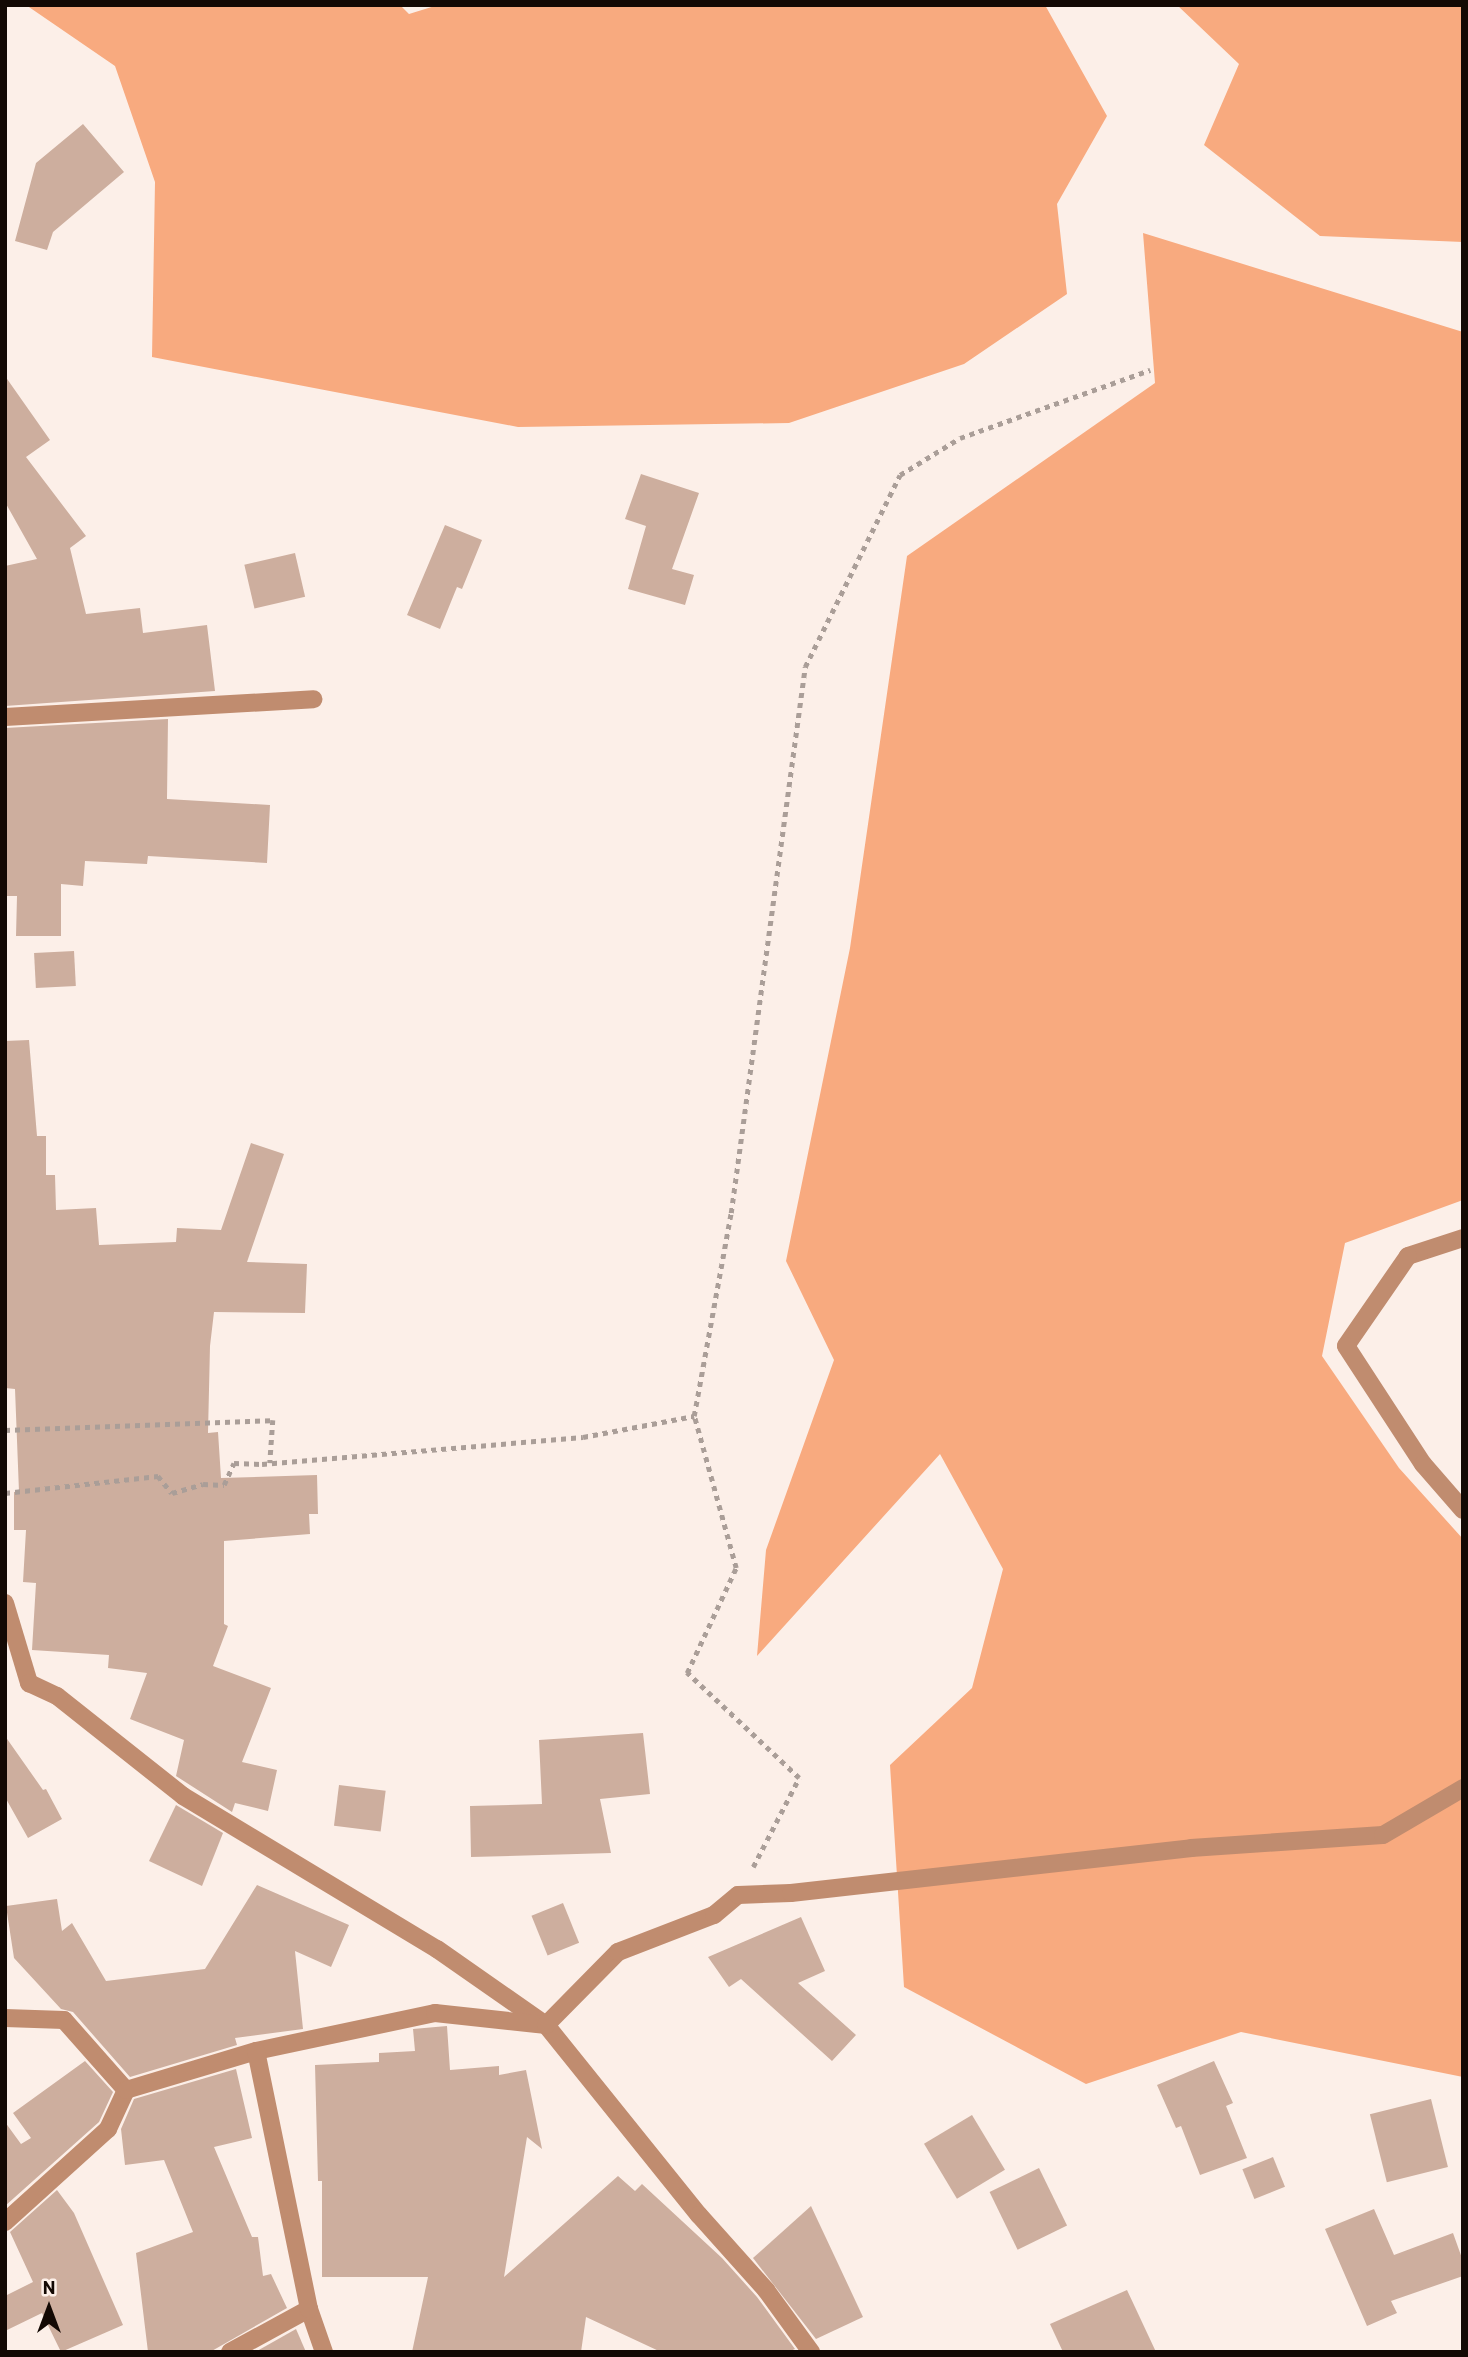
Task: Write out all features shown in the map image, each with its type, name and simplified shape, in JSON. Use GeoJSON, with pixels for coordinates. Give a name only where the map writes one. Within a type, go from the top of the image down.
{"type":"FeatureCollection","features":[{"type":"Feature","properties":{"kind":"street"},"geometry":{"type":"LineString","coordinates":[[5,717],[313,699]]}},
{"type":"Feature","properties":{"kind":"street"},"geometry":{"type":"LineString","coordinates":[[1463,1238],[1408,1256],[1346,1346],[1423,1464],[1463,1510]]}},
{"type":"Feature","properties":{"kind":"street"},"geometry":{"type":"LineString","coordinates":[[5,1603],[29,1683],[57,1696],[183,1796],[437,1949],[546,2025],[698,2216],[766,2290],[811,2352]]}},
{"type":"Feature","properties":{"kind":"street"},"geometry":{"type":"LineString","coordinates":[[546,2025],[618,1952],[714,1915],[738,1895],[791,1893],[1191,1848],[1383,1835],[1463,1788]]}},
{"type":"Feature","properties":{"kind":"street"},"geometry":{"type":"LineString","coordinates":[[5,2222],[108,2129],[126,2090],[256,2051],[435,2013],[546,2025]]}},
{"type":"Feature","properties":{"kind":"street"},"geometry":{"type":"LineString","coordinates":[[5,2018],[64,2020],[126,2090]]}},
{"type":"Feature","properties":{"kind":"street"},"geometry":{"type":"LineString","coordinates":[[256,2051],[309,2309],[324,2352]]}},
{"type":"Feature","properties":{"kind":"street"},"geometry":{"type":"LineString","coordinates":[[230,2352],[309,2309]]}},
{"type":"Feature","properties":{"kind":"path"},"geometry":{"type":"LineString","coordinates":[[738,1895],[799,1778],[687,1673],[736,1568],[694,1416],[731,1213],[805,667],[900,475],[960,438],[1150,370]]}},
{"type":"Feature","properties":{"kind":"path"},"geometry":{"type":"LineString","coordinates":[[5,1493],[158,1476],[172,1493],[203,1484],[224,1485],[234,1463],[270,1463],[583,1437],[694,1416]]}},
{"type":"Feature","properties":{"kind":"path"},"geometry":{"type":"LineString","coordinates":[[5,1430],[273,1420],[270,1463]]}},
{"type":"Feature","properties":{"kind":"shaded area"},"geometry":{"type":"Polygon","coordinates":[[[26,5],[400,5],[409,14],[438,5],[1045,5],[1107,116],[1057,204],[1067,294],[964,364],[789,423],[518,427],[152,357],[155,182],[115,66],[26,5]]]}},
{"type":"Feature","properties":{"kind":"shaded area"},"geometry":{"type":"Polygon","coordinates":[[[1177,5],[1463,5],[1463,242],[1320,236],[1204,145],[1239,64],[1177,5]]]}},
{"type":"Feature","properties":{"kind":"shaded area"},"geometry":{"type":"Polygon","coordinates":[[[1143,233],[1463,332],[1463,1200],[1345,1243],[1322,1356],[1399,1468],[1463,1539],[1463,2077],[1241,2032],[1086,2084],[904,1987],[890,1765],[972,1688],[1003,1569],[940,1454],[757,1656],[766,1550],[834,1360],[786,1261],[850,948],[907,556],[1155,383],[1143,233]]]}},
{"type":"Feature","properties":{"kind":"building"},"geometry":{"type":"Polygon","coordinates":[[[83,124],[124,172],[53,232],[47,250],[15,241],[36,163],[83,124]]]}},
{"type":"Feature","properties":{"kind":"building"},"geometry":{"type":"Polygon","coordinates":[[[5,376],[50,440],[26,457],[86,536],[70,548],[86,614],[140,608],[143,633],[207,625],[215,691],[5,706],[5,566],[37,559],[5,502],[5,376]]]}},
{"type":"Feature","properties":{"kind":"building"},"geometry":{"type":"Polygon","coordinates":[[[641,474],[699,493],[672,569],[694,575],[685,605],[628,589],[646,526],[625,519],[641,474]]]}},
{"type":"Feature","properties":{"kind":"building"},"geometry":{"type":"Polygon","coordinates":[[[445,525],[482,540],[462,589],[457,587],[440,629],[407,615],[445,525]]]}},
{"type":"Feature","properties":{"kind":"building"},"geometry":{"type":"Polygon","coordinates":[[[295,553],[305,597],[254,609],[244,565],[295,553]]]}},
{"type":"Feature","properties":{"kind":"building"},"geometry":{"type":"Polygon","coordinates":[[[168,719],[167,799],[270,805],[267,863],[148,856],[147,864],[85,861],[83,886],[61,884],[61,936],[16,936],[17,896],[5,896],[5,728],[168,719]]]}},
{"type":"Feature","properties":{"kind":"building"},"geometry":{"type":"Polygon","coordinates":[[[74,951],[76,986],[36,988],[34,953],[74,951]]]}},
{"type":"Feature","properties":{"kind":"building"},"geometry":{"type":"Polygon","coordinates":[[[29,1040],[37,1136],[46,1136],[46,1175],[55,1175],[56,1210],[96,1208],[99,1245],[176,1242],[177,1228],[221,1230],[251,1143],[284,1154],[247,1262],[307,1264],[305,1313],[214,1312],[210,1346],[208,1433],[218,1432],[221,1478],[317,1475],[318,1514],[309,1514],[310,1534],[224,1541],[224,1624],[228,1626],[213,1666],[271,1688],[242,1762],[277,1770],[268,1811],[235,1803],[232,1812],[176,1776],[184,1740],[130,1719],[147,1673],[108,1668],[109,1655],[32,1650],[36,1583],[23,1582],[26,1530],[14,1530],[14,1492],[19,1492],[15,1389],[5,1388],[5,1041],[29,1040]]]}},
{"type":"Feature","properties":{"kind":"building"},"geometry":{"type":"Polygon","coordinates":[[[643,1733],[650,1794],[600,1799],[611,1853],[471,1857],[470,1806],[542,1804],[539,1740],[643,1733]]]}},
{"type":"Feature","properties":{"kind":"building"},"geometry":{"type":"Polygon","coordinates":[[[5,1736],[43,1790],[46,1789],[62,1819],[28,1838],[5,1797],[5,1736]]]}},
{"type":"Feature","properties":{"kind":"building"},"geometry":{"type":"Polygon","coordinates":[[[339,1785],[386,1791],[381,1831],[334,1826],[339,1785]]]}},
{"type":"Feature","properties":{"kind":"building"},"geometry":{"type":"Polygon","coordinates":[[[176,1805],[223,1833],[202,1886],[149,1861],[176,1805]]]}},
{"type":"Feature","properties":{"kind":"building"},"geometry":{"type":"Polygon","coordinates":[[[257,1885],[349,1925],[331,1967],[295,1951],[303,2029],[235,2038],[237,2045],[130,2077],[73,2012],[61,2009],[14,1958],[6,1906],[57,1899],[62,1931],[72,1923],[106,1981],[205,1969],[257,1885]]]}},
{"type":"Feature","properties":{"kind":"building"},"geometry":{"type":"Polygon","coordinates":[[[563,1903],[579,1943],[548,1956],[531,1916],[563,1903]]]}},
{"type":"Feature","properties":{"kind":"building"},"geometry":{"type":"Polygon","coordinates":[[[801,1917],[825,1971],[798,1983],[856,2035],[832,2061],[741,1979],[729,1987],[708,1957],[801,1917]]]}},
{"type":"Feature","properties":{"kind":"building"},"geometry":{"type":"Polygon","coordinates":[[[447,2026],[450,2070],[499,2066],[499,2075],[526,2070],[542,2149],[527,2137],[504,2277],[618,2176],[635,2191],[642,2184],[722,2258],[757,2297],[795,2349],[788,2352],[661,2352],[586,2317],[581,2352],[412,2352],[428,2277],[322,2277],[322,2181],[318,2181],[315,2065],[379,2062],[379,2053],[415,2051],[413,2029],[447,2026]]]}},
{"type":"Feature","properties":{"kind":"building"},"geometry":{"type":"Polygon","coordinates":[[[85,2061],[113,2092],[99,2122],[5,2206],[5,2122],[21,2144],[31,2138],[13,2113],[85,2061]]]}},
{"type":"Feature","properties":{"kind":"building"},"geometry":{"type":"Polygon","coordinates":[[[1214,2061],[1233,2103],[1226,2106],[1247,2158],[1200,2175],[1181,2126],[1176,2128],[1157,2085],[1214,2061]]]}},
{"type":"Feature","properties":{"kind":"building"},"geometry":{"type":"Polygon","coordinates":[[[236,2069],[252,2138],[214,2147],[252,2237],[258,2237],[263,2276],[271,2274],[287,2308],[210,2352],[148,2352],[136,2253],[193,2232],[164,2160],[125,2165],[121,2129],[134,2099],[236,2069]]]}},
{"type":"Feature","properties":{"kind":"building"},"geometry":{"type":"Polygon","coordinates":[[[1431,2099],[1448,2167],[1387,2182],[1370,2114],[1431,2099]]]}},
{"type":"Feature","properties":{"kind":"building"},"geometry":{"type":"Polygon","coordinates":[[[972,2115],[1005,2170],[957,2199],[924,2144],[972,2115]]]}},
{"type":"Feature","properties":{"kind":"building"},"geometry":{"type":"Polygon","coordinates":[[[1273,2157],[1285,2187],[1254,2199],[1242,2169],[1273,2157]]]}},
{"type":"Feature","properties":{"kind":"building"},"geometry":{"type":"Polygon","coordinates":[[[1039,2168],[1067,2226],[1018,2250],[990,2192],[1039,2168]]]}},
{"type":"Feature","properties":{"kind":"building"},"geometry":{"type":"Polygon","coordinates":[[[57,2190],[74,2213],[123,2325],[61,2352],[42,2313],[5,2331],[5,2296],[33,2282],[10,2232],[57,2190]]]}},
{"type":"Feature","properties":{"kind":"building"},"geometry":{"type":"Polygon","coordinates":[[[811,2206],[863,2317],[816,2339],[753,2258],[811,2206]]]}},
{"type":"Feature","properties":{"kind":"building"},"geometry":{"type":"Polygon","coordinates":[[[1374,2209],[1394,2255],[1453,2233],[1463,2261],[1463,2276],[1391,2301],[1397,2313],[1367,2326],[1325,2229],[1374,2209]]]}},
{"type":"Feature","properties":{"kind":"building"},"geometry":{"type":"Polygon","coordinates":[[[1127,2290],[1156,2352],[1063,2352],[1050,2324],[1127,2290]]]}},
{"type":"Feature","properties":{"kind":"building"},"geometry":{"type":"Polygon","coordinates":[[[296,2329],[306,2352],[257,2352],[257,2351],[296,2329]]]}}]}
